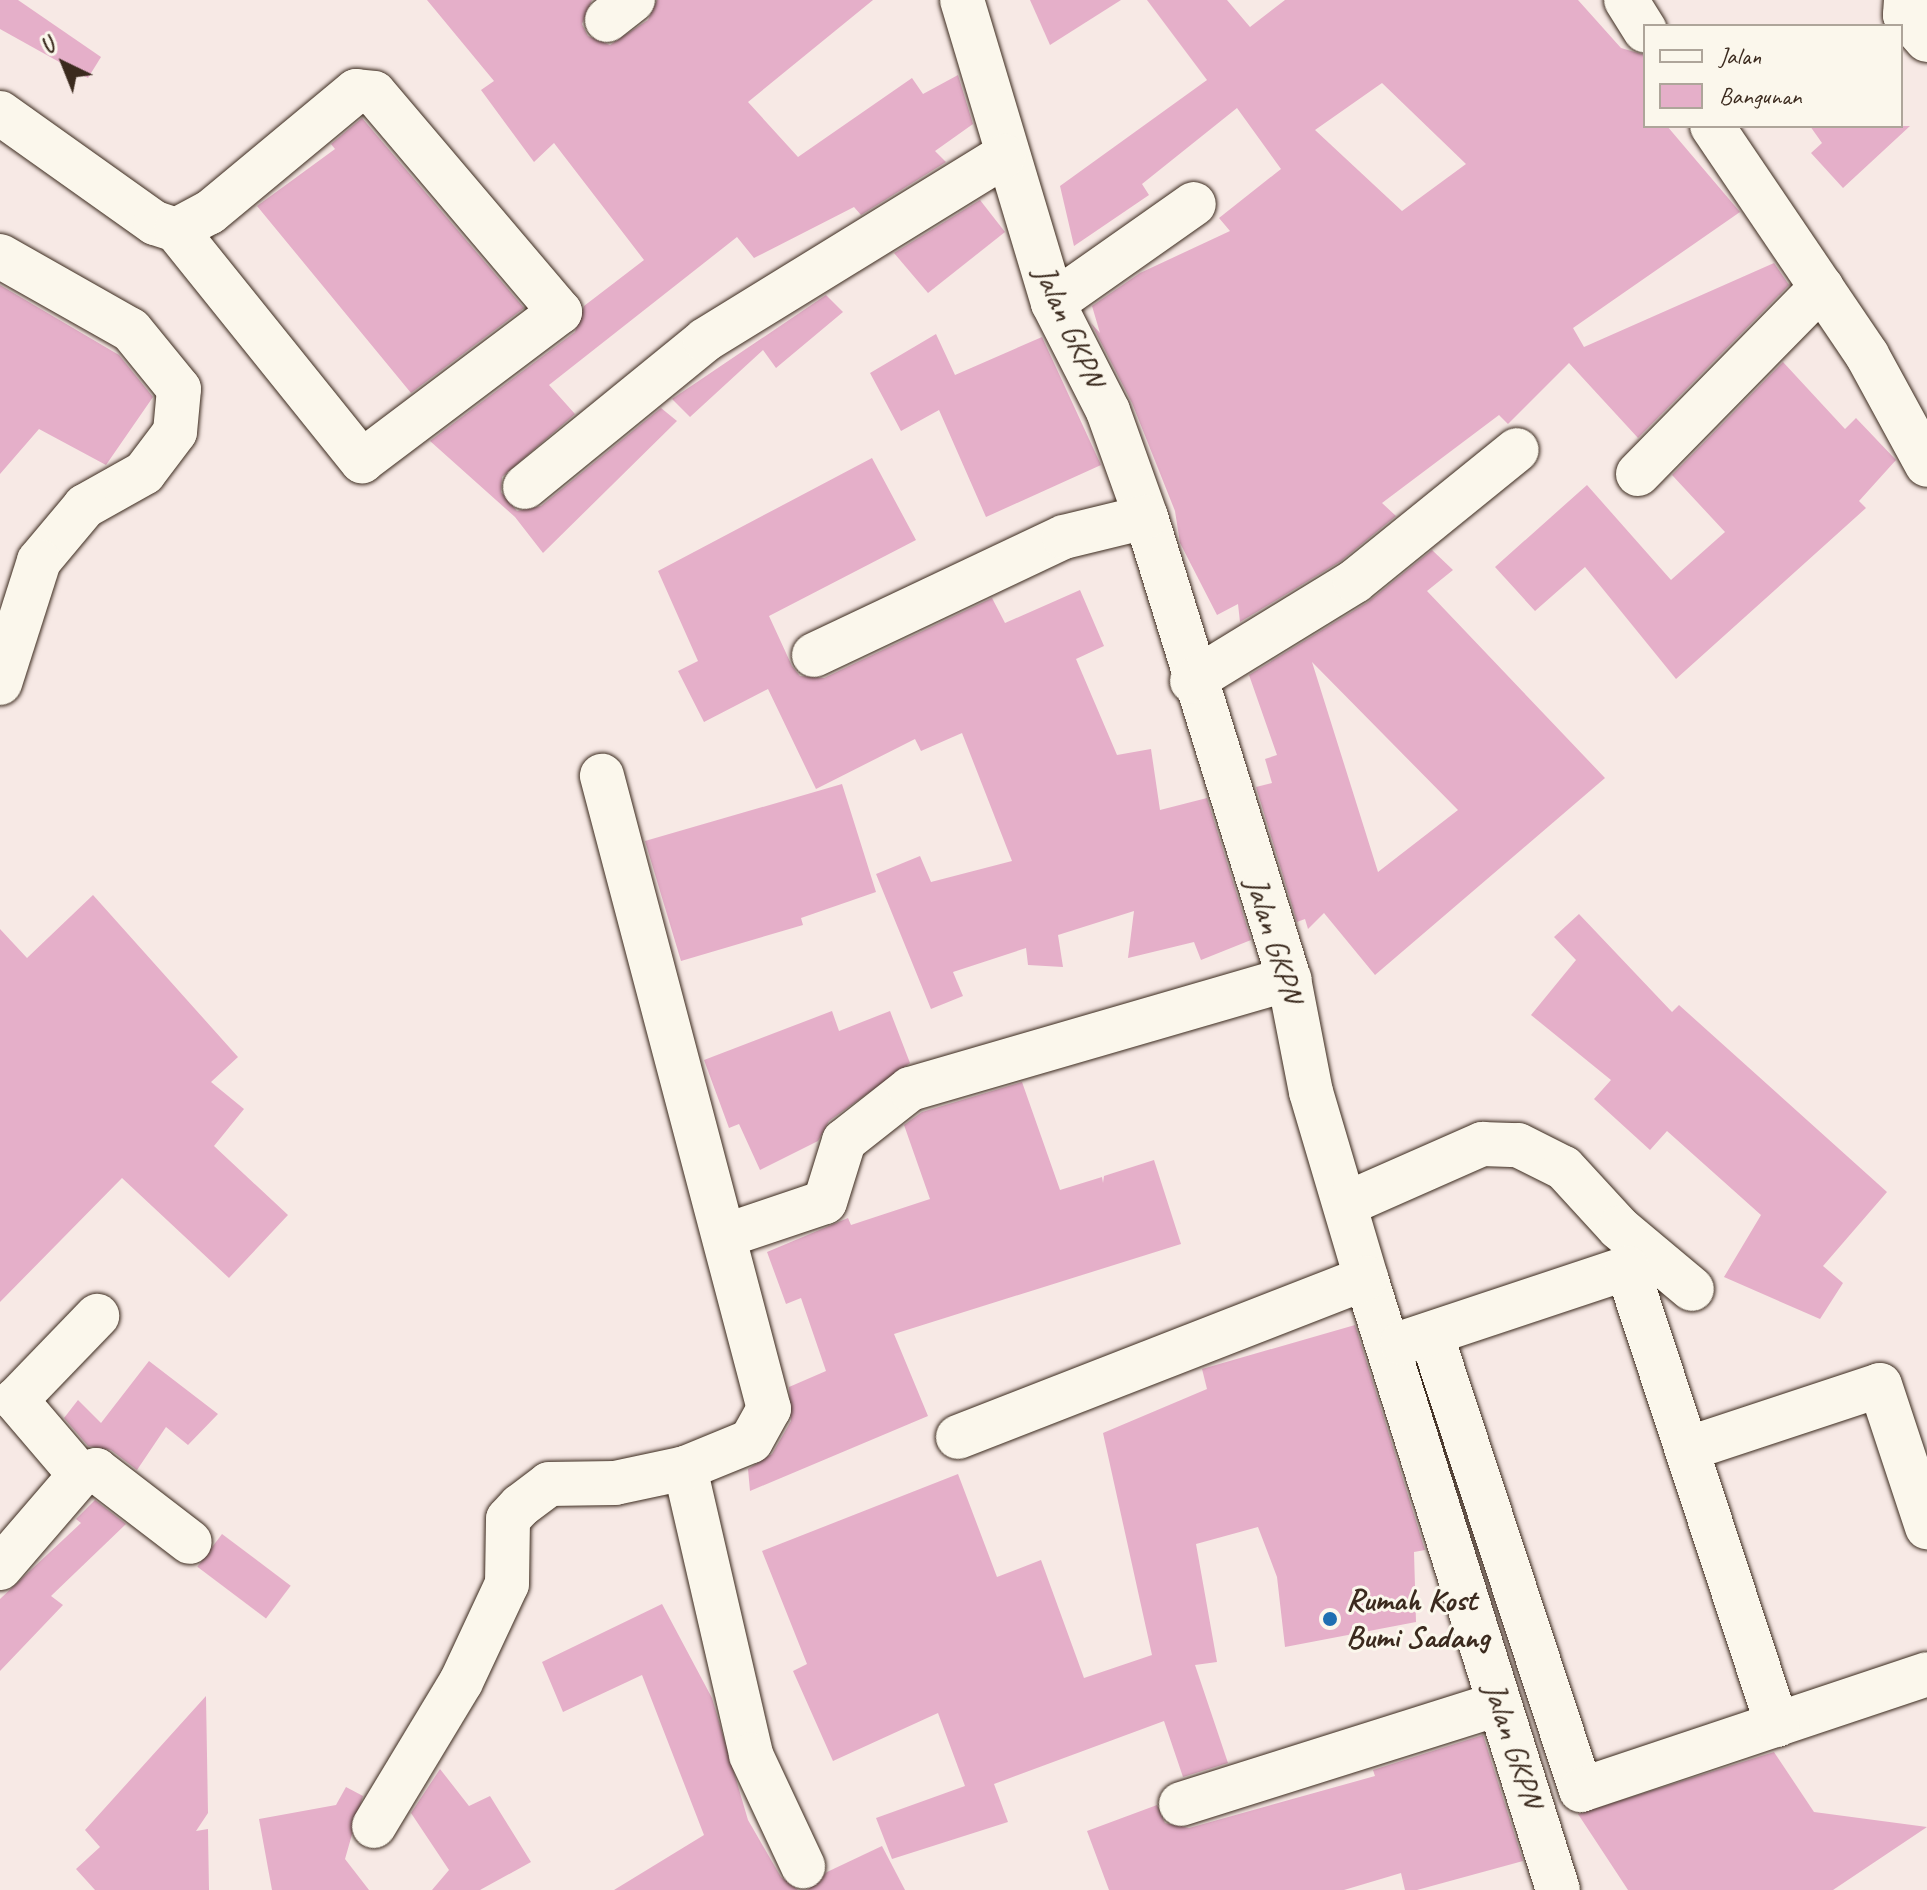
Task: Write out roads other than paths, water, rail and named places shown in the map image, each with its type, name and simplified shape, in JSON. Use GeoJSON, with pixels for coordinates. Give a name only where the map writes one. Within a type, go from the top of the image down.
{"type":"FeatureCollection","features":[{"type":"Feature","properties":{"kind":"street","name":"Jalan GKPN"},"geometry":{"type":"LineString","coordinates":[[962,0],[1004,156],[1053,303],[1108,411],[1146,517],[1192,681],[1289,979],[1311,1092],[1366,1278],[1558,1890]]}},
{"type":"Feature","properties":{"kind":"street"},"geometry":{"type":"LineString","coordinates":[[1626,0],[1643,27]]}},
{"type":"Feature","properties":{"kind":"street"},"geometry":{"type":"LineString","coordinates":[[1906,0],[1905,15],[1927,40]]}},
{"type":"Feature","properties":{"kind":"street"},"geometry":{"type":"LineString","coordinates":[[0,113],[155,223],[176,230],[362,461],[560,312],[374,93],[347,97],[210,212],[176,230]]}},
{"type":"Feature","properties":{"kind":"street"},"geometry":{"type":"LineString","coordinates":[[1713,128],[1822,287],[1927,465]]}},
{"type":"Feature","properties":{"kind":"street"},"geometry":{"type":"LineString","coordinates":[[525,487],[705,340],[1004,156]]}},
{"type":"Feature","properties":{"kind":"street"},"geometry":{"type":"LineString","coordinates":[[1053,303],[1194,204]]}},
{"type":"Feature","properties":{"kind":"street"},"geometry":{"type":"LineString","coordinates":[[0,256],[131,330],[179,389],[175,432],[144,473],[85,506],[39,561],[0,683]]}},
{"type":"Feature","properties":{"kind":"street"},"geometry":{"type":"LineString","coordinates":[[1638,474],[1822,287]]}},
{"type":"Feature","properties":{"kind":"street"},"geometry":{"type":"LineString","coordinates":[[1192,681],[1355,581],[1517,450]]}},
{"type":"Feature","properties":{"kind":"street"},"geometry":{"type":"LineString","coordinates":[[814,655],[1064,537],[1146,517]]}},
{"type":"Feature","properties":{"kind":"street"},"geometry":{"type":"LineString","coordinates":[[374,1826],[461,1682],[507,1584],[508,1519],[549,1484],[615,1483],[685,1468],[751,1441],[769,1409],[727,1235],[602,776]]}},
{"type":"Feature","properties":{"kind":"street"},"geometry":{"type":"LineString","coordinates":[[727,1235],[825,1202],[844,1141],[910,1089],[1289,979]]}},
{"type":"Feature","properties":{"kind":"street"},"geometry":{"type":"LineString","coordinates":[[1346,1204],[1482,1144],[1518,1145],[1564,1168],[1619,1228],[1692,1289]]}},
{"type":"Feature","properties":{"kind":"street"},"geometry":{"type":"LineString","coordinates":[[1388,1348],[1627,1268],[1777,1725]]}},
{"type":"Feature","properties":{"kind":"street"},"geometry":{"type":"LineString","coordinates":[[958,1437],[1366,1278]]}},
{"type":"Feature","properties":{"kind":"street"},"geometry":{"type":"LineString","coordinates":[[80,1475],[16,1400],[97,1316]]}},
{"type":"Feature","properties":{"kind":"street"},"geometry":{"type":"LineString","coordinates":[[1431,1334],[1581,1790],[1927,1674]]}},
{"type":"Feature","properties":{"kind":"street"},"geometry":{"type":"LineString","coordinates":[[1687,1449],[1880,1385],[1927,1527]]}},
{"type":"Feature","properties":{"kind":"street"},"geometry":{"type":"LineString","coordinates":[[685,1468],[751,1755],[803,1866]]}},
{"type":"Feature","properties":{"kind":"street"},"geometry":{"type":"LineString","coordinates":[[0,1568],[80,1475],[96,1470],[190,1542]]}},
{"type":"Feature","properties":{"kind":"street"},"geometry":{"type":"LineString","coordinates":[[1181,1804],[1498,1704]]}},
{"type":"Feature","properties":{"kind":"place","name":"Rumah Kost Bumi Sadang"},"geometry":{"type":"Point","coordinates":[1330,1619]}}]}
